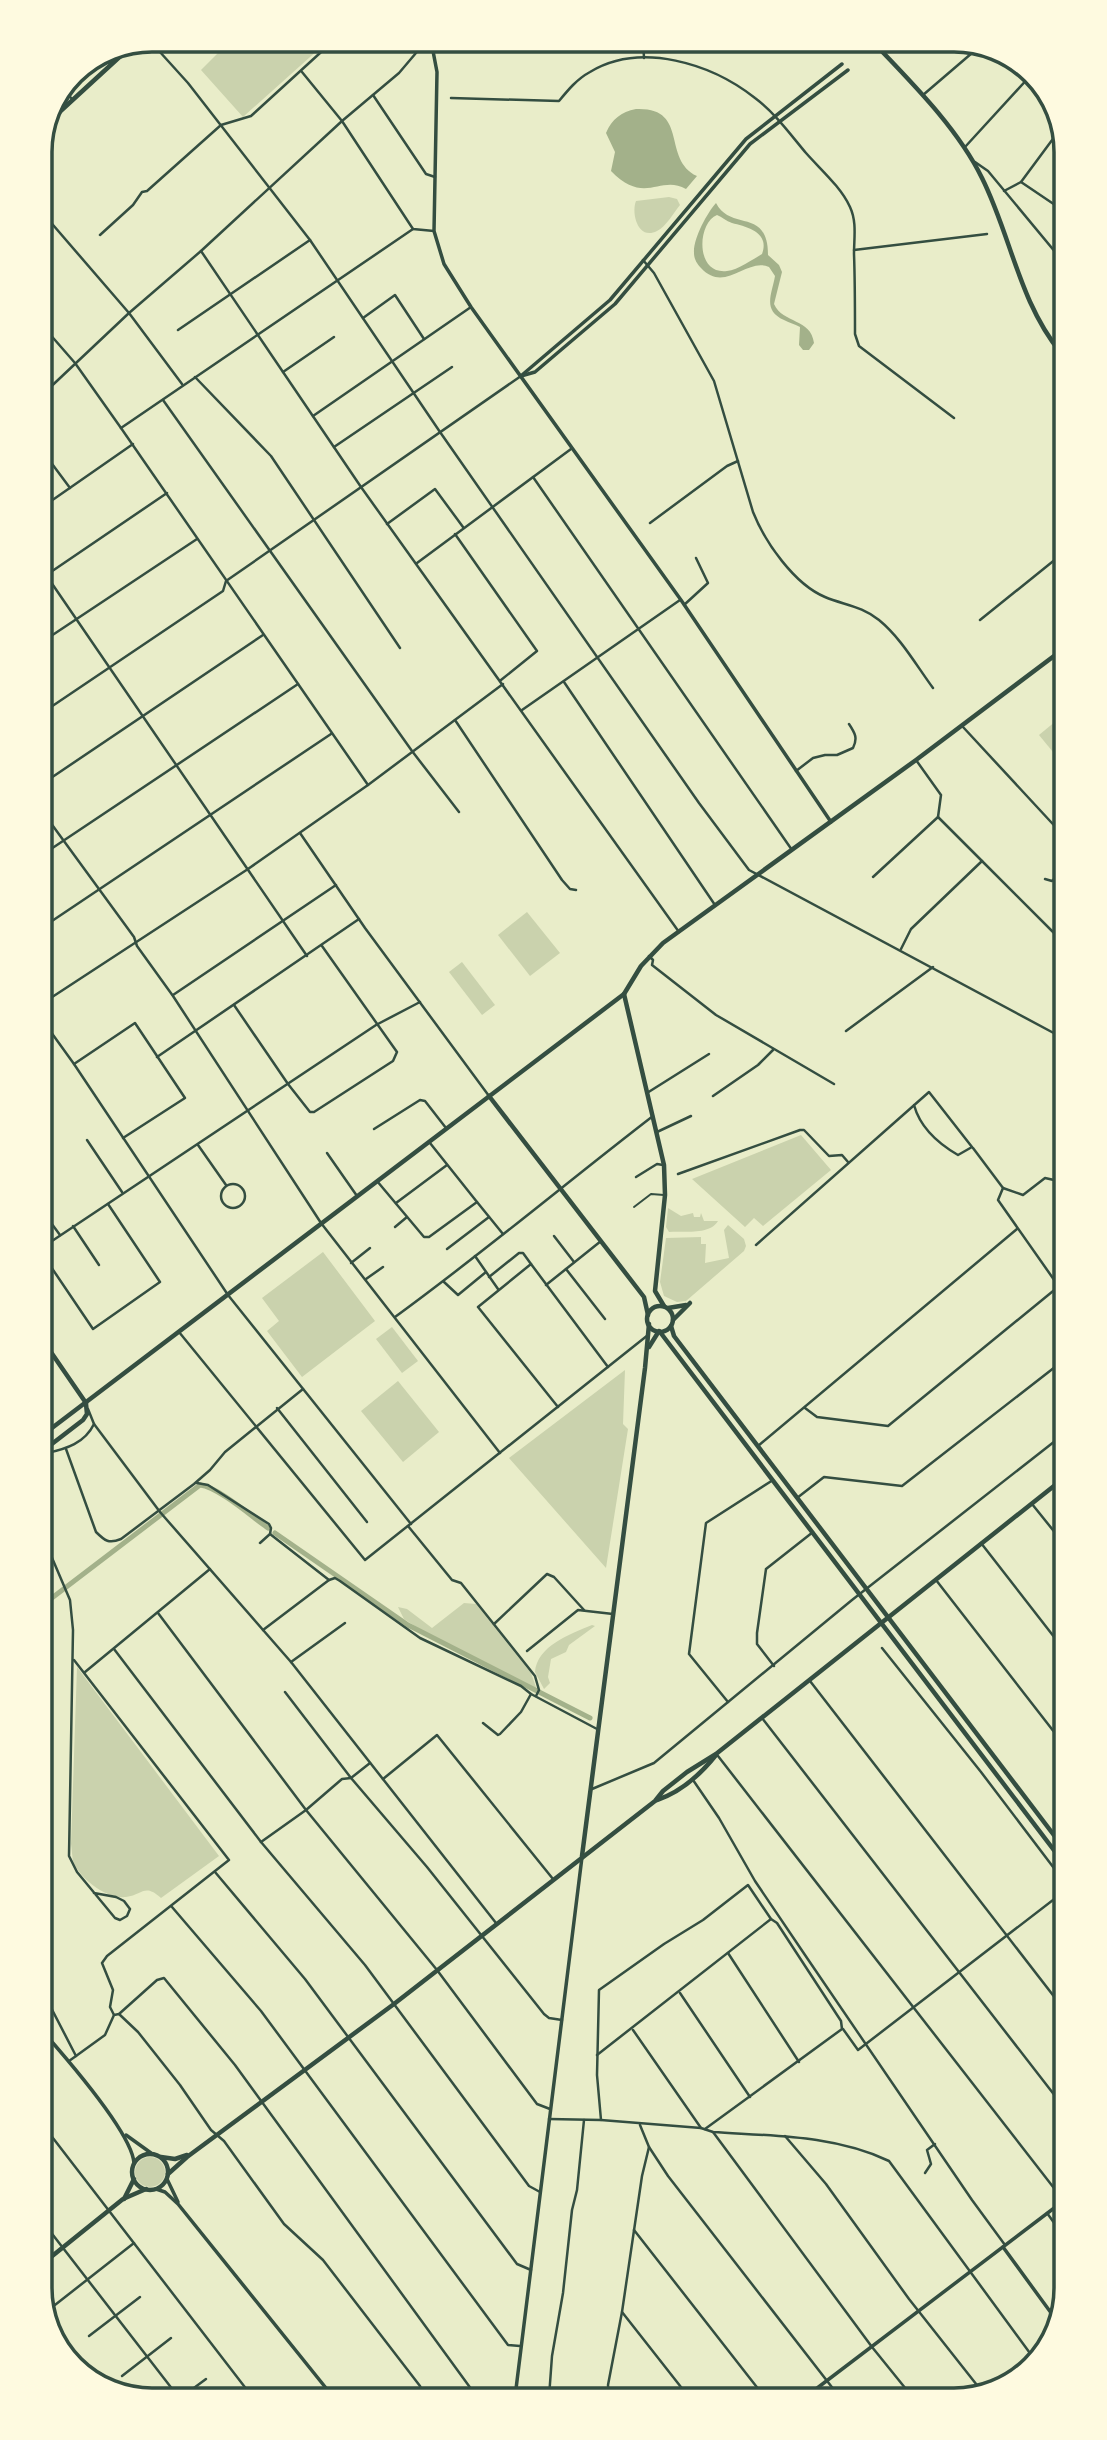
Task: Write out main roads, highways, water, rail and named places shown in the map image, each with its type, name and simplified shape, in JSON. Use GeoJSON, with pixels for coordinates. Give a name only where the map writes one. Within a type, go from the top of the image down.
{"type":"FeatureCollection","features":[{"type":"Feature","properties":{"kind":"main road"},"geometry":{"type":"LineString","coordinates":[[883,53],[965,147],[973,160],[995,207],[1032,306],[1054,344]]}},
{"type":"Feature","properties":{"kind":"main road"},"geometry":{"type":"LineString","coordinates":[[62,110],[117,59]]}},
{"type":"Feature","properties":{"kind":"main road"},"geometry":{"type":"LineString","coordinates":[[53,1427],[624,994],[649,956],[679,932],[1054,656]]}},
{"type":"Feature","properties":{"kind":"main road"},"geometry":{"type":"LineString","coordinates":[[624,994],[664,1165],[665,1195],[655,1291],[650,1298],[644,1297]]}},
{"type":"Feature","properties":{"kind":"main road"},"geometry":{"type":"LineString","coordinates":[[489,1096],[644,1297],[648,1315],[647,1352],[582,1856]]}},
{"type":"Feature","properties":{"kind":"main road"},"geometry":{"type":"LineString","coordinates":[[655,1291],[673,1320]]}},
{"type":"Feature","properties":{"kind":"main road"},"geometry":{"type":"LineString","coordinates":[[648,1315],[654,1307],[678,1307],[690,1303],[673,1320],[671,1326],[674,1336],[1054,1835]]}},
{"type":"Feature","properties":{"kind":"main road"},"geometry":{"type":"LineString","coordinates":[[649,1324],[659,1331],[773,1479],[1054,1850]]}},
{"type":"Feature","properties":{"kind":"main road"},"geometry":{"type":"LineString","coordinates":[[647,1352],[659,1331],[671,1326]]}},
{"type":"Feature","properties":{"kind":"main road"},"geometry":{"type":"LineString","coordinates":[[53,1355],[86,1403],[87,1414],[53,1443]]}},
{"type":"Feature","properties":{"kind":"main road"},"geometry":{"type":"LineString","coordinates":[[197,2150],[175,2159],[143,2155],[134,2163],[134,2179],[139,2186],[156,2189],[197,2150],[394,2004],[655,1801],[687,1772],[716,1754],[810,1681],[1054,1486]]}},
{"type":"Feature","properties":{"kind":"main road"},"geometry":{"type":"LineString","coordinates":[[655,1801],[667,1797],[693,1779],[716,1754]]}},
{"type":"Feature","properties":{"kind":"main road"},"geometry":{"type":"LineString","coordinates":[[162,2157],[167,2164],[168,2176]]}},
{"type":"Feature","properties":{"kind":"main road"},"geometry":{"type":"LineString","coordinates":[[123,2199],[134,2179]]}},
{"type":"Feature","properties":{"kind":"main road"},"geometry":{"type":"LineString","coordinates":[[53,2255],[123,2199],[146,2189]]}},
{"type":"Feature","properties":{"kind":"waterway"},"geometry":{"type":"LineString","coordinates":[[53,1597],[200,1485],[225,1496],[268,1528]]}},
{"type":"Feature","properties":{"kind":"waterway"},"geometry":{"type":"LineString","coordinates":[[275,1533],[408,1625],[590,1718]]}}]}
